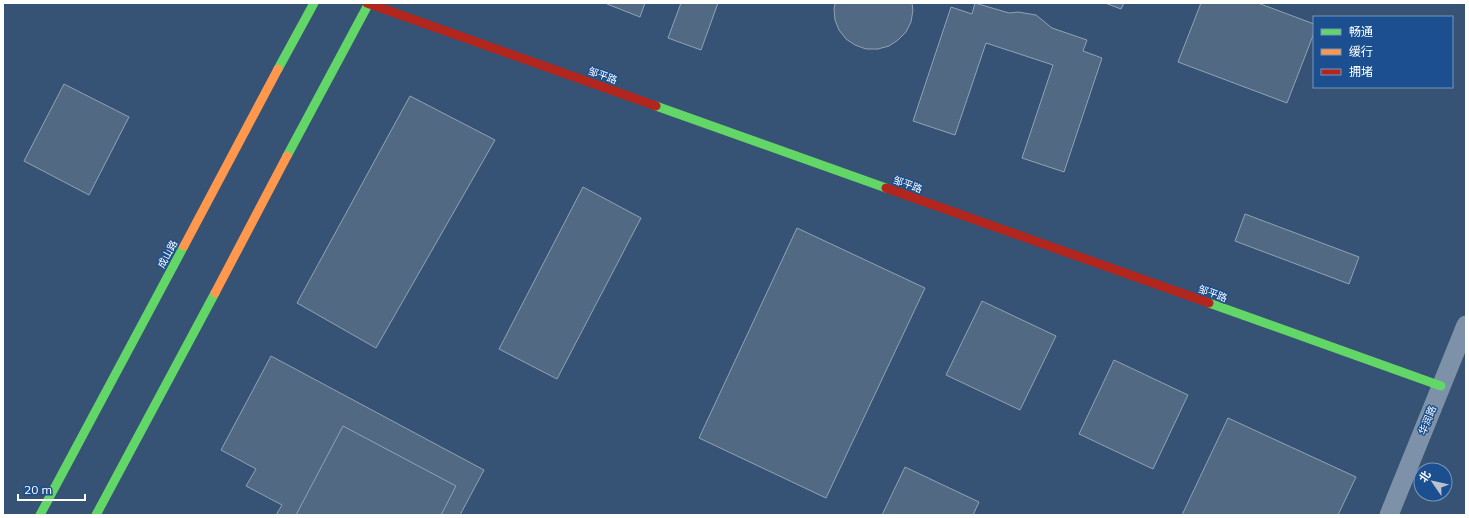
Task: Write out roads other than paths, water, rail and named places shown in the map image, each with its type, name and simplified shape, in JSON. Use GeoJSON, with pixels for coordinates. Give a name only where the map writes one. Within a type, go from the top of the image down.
{"type":"FeatureCollection","features":[{"type":"Feature","properties":{"kind":"main road","name":"成山路"},"geometry":{"type":"LineString","coordinates":[[40,515],[314,3]]}},
{"type":"Feature","properties":{"kind":"main road","name":"邹平路"},"geometry":{"type":"LineString","coordinates":[[369,3],[1441,386]]}},
{"type":"Feature","properties":{"kind":"main road"},"geometry":{"type":"LineString","coordinates":[[96,515],[369,3]]}},
{"type":"Feature","properties":{"kind":"street","name":"华润路"},"geometry":{"type":"LineString","coordinates":[[1389,515],[1466,325]]}}]}
